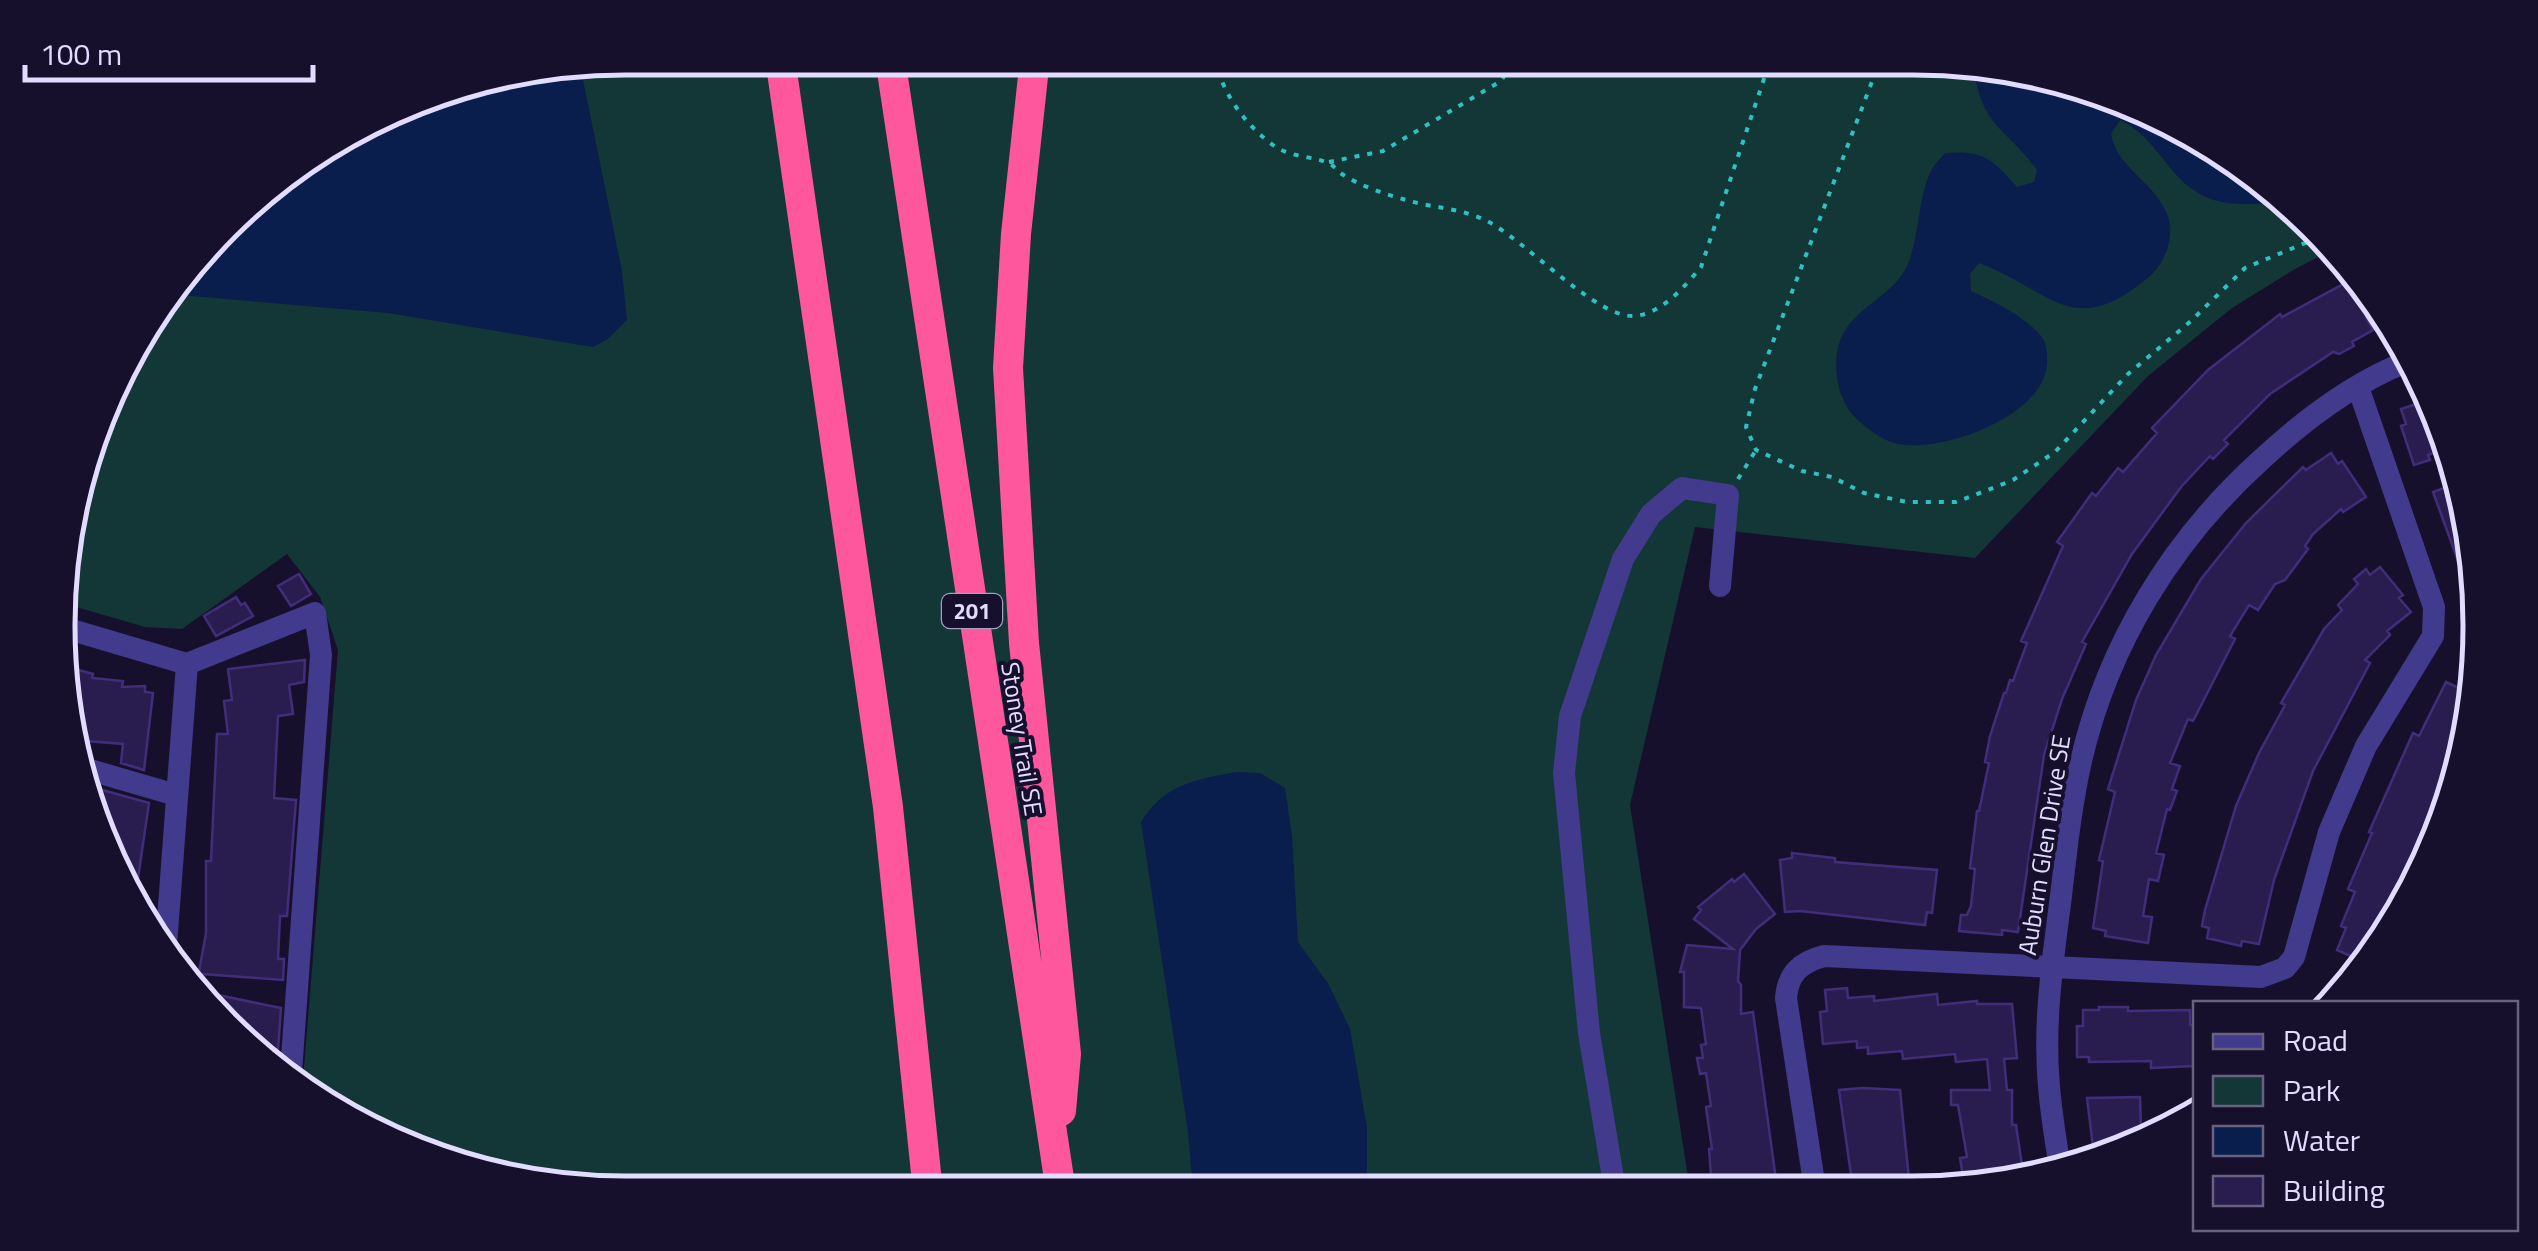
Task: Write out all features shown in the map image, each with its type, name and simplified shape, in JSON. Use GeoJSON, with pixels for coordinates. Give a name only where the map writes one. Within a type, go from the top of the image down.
{"type":"FeatureCollection","features":[{"type":"Feature","properties":{"kind":"highway"},"geometry":{"type":"LineString","coordinates":[[782,75],[888,807],[926,1176]]}},
{"type":"Feature","properties":{"kind":"highway","name":"Stoney Trail SE"},"geometry":{"type":"LineString","coordinates":[[893,75],[1059,1176]]}},
{"type":"Feature","properties":{"kind":"highway"},"geometry":{"type":"LineString","coordinates":[[1034,75],[1016,234],[1008,368],[1024,643],[1066,1054],[1059,1176]]}},
{"type":"Feature","properties":{"kind":"street","name":"Auburn Glen Drive SE"},"geometry":{"type":"LineString","coordinates":[[2058,1156],[2048,1084],[2052,967],[2080,764],[2102,692],[2154,586],[2208,511],[2293,430],[2398,366]]}},
{"type":"Feature","properties":{"kind":"street"},"geometry":{"type":"LineString","coordinates":[[1813,1176],[1786,998],[1791,975],[1800,966],[1824,956],[2261,977],[2286,968],[2294,957],[2329,832],[2366,746],[2428,645],[2435,625],[2434,606],[2358,387]]}},
{"type":"Feature","properties":{"kind":"street"},"geometry":{"type":"LineString","coordinates":[[1612,1176],[1589,1033],[1564,773],[1570,716],[1623,560],[1651,514],[1682,488],[1728,495],[1720,586]]}},
{"type":"Feature","properties":{"kind":"street"},"geometry":{"type":"LineString","coordinates":[[75,631],[187,664],[316,613],[321,654],[292,1063]]}},
{"type":"Feature","properties":{"kind":"street"},"geometry":{"type":"LineString","coordinates":[[162,922],[187,664]]}},
{"type":"Feature","properties":{"kind":"street"},"geometry":{"type":"LineString","coordinates":[[95,771],[176,795]]}},
{"type":"Feature","properties":{"kind":"path"},"geometry":{"type":"LineString","coordinates":[[1219,75],[1253,127],[1276,148],[1312,161],[1329,162],[1384,151],[1502,81],[1506,75]]}},
{"type":"Feature","properties":{"kind":"path"},"geometry":{"type":"LineString","coordinates":[[1329,162],[1341,174],[1378,191],[1484,219],[1608,310],[1634,316],[1658,308],[1684,288],[1701,267],[1765,75]]}},
{"type":"Feature","properties":{"kind":"path"},"geometry":{"type":"LineString","coordinates":[[1874,75],[1754,389],[1746,427],[1756,450],[1802,471],[1907,502],[1956,502],[2013,480],[2055,452],[2128,374],[2191,321],[2244,268],[2307,242]]}},
{"type":"Feature","properties":{"kind":"path"},"geometry":{"type":"LineString","coordinates":[[1728,495],[1756,450]]}},
{"type":"Feature","properties":{"kind":"green space"},"geometry":{"type":"Polygon","coordinates":[[[626,75],[1949,76],[2055,94],[2156,132],[2248,189],[2320,256],[2232,308],[2148,376],[1975,558],[1695,527],[1630,805],[1688,1176],[626,1176],[554,1171],[449,1147],[382,1119],[304,1072],[338,650],[320,597],[287,554],[182,629],[145,627],[76,607],[76,589],[86,518],[104,449],[132,382],[168,320],[236,236],[320,168],[415,117],[518,86],[626,75]]]}},
{"type":"Feature","properties":{"kind":"water"},"geometry":{"type":"Polygon","coordinates":[[[582,77],[622,271],[627,320],[608,339],[593,347],[388,313],[185,295],[236,236],[263,212],[350,149],[449,104],[518,86],[582,77]]]}},
{"type":"Feature","properties":{"kind":"water"},"geometry":{"type":"Polygon","coordinates":[[[1976,79],[2020,86],[2123,117],[2188,149],[2265,203],[2221,202],[2201,195],[2173,171],[2150,143],[2120,120],[2111,134],[2115,147],[2157,196],[2169,220],[2169,243],[2160,265],[2123,296],[2101,306],[2081,308],[2063,305],[1979,263],[1970,274],[1971,291],[2018,316],[2041,336],[2047,351],[2044,377],[2034,395],[1996,423],[1948,441],[1899,444],[1871,431],[1848,408],[1840,390],[1837,353],[1849,325],[1900,278],[1907,266],[1926,182],[1945,153],[1986,158],[2017,187],[2034,182],[2037,170],[1997,126],[1976,79]]]}},
{"type":"Feature","properties":{"kind":"water"},"geometry":{"type":"Polygon","coordinates":[[[1236,772],[1260,773],[1285,788],[1298,942],[1329,985],[1350,1029],[1367,1128],[1367,1176],[1192,1176],[1141,822],[1160,799],[1194,781],[1236,772]]]}},
{"type":"Feature","properties":{"kind":"building"},"geometry":{"type":"Polygon","coordinates":[[[2344,284],[2373,330],[2352,342],[2354,346],[2339,354],[2333,352],[2270,394],[2224,440],[2228,444],[2213,459],[2210,456],[2181,487],[2132,554],[2082,642],[2086,644],[2044,755],[2018,932],[2002,930],[2002,935],[1959,931],[1961,915],[1967,915],[1971,906],[1975,869],[1970,868],[1977,811],[1989,763],[1985,762],[1990,736],[2027,643],[2021,641],[2063,546],[2057,542],[2092,493],[2096,496],[2118,468],[2123,472],[2157,433],[2152,428],[2208,370],[2280,314],[2282,317],[2344,284]]]}},
{"type":"Feature","properties":{"kind":"building"},"geometry":{"type":"Polygon","coordinates":[[[2416,404],[2435,453],[2428,455],[2430,460],[2414,465],[2401,426],[2406,424],[2401,409],[2416,404]]]}},
{"type":"Feature","properties":{"kind":"building"},"geometry":{"type":"Polygon","coordinates":[[[2331,453],[2338,464],[2342,461],[2366,497],[2343,512],[2341,509],[2313,534],[2305,546],[2308,549],[2285,580],[2275,584],[2258,610],[2249,605],[2230,636],[2235,639],[2193,721],[2188,719],[2170,763],[2180,766],[2172,789],[2177,791],[2170,810],[2167,809],[2156,853],[2164,855],[2158,881],[2149,879],[2143,916],[2152,917],[2148,943],[2105,936],[2106,931],[2093,928],[2103,861],[2099,860],[2115,792],[2108,789],[2136,700],[2156,655],[2201,579],[2246,523],[2303,467],[2306,470],[2331,453]]]}},
{"type":"Feature","properties":{"kind":"building"},"geometry":{"type":"Polygon","coordinates":[[[2445,488],[2459,564],[2433,492],[2445,488]]]}},
{"type":"Feature","properties":{"kind":"building"},"geometry":{"type":"Polygon","coordinates":[[[2380,567],[2403,595],[2399,598],[2411,612],[2387,631],[2390,635],[2365,660],[2370,663],[2313,771],[2274,880],[2259,944],[2242,941],[2241,946],[2207,938],[2209,928],[2202,926],[2205,910],[2236,806],[2285,705],[2281,703],[2324,629],[2342,610],[2338,605],[2358,584],[2354,579],[2366,569],[2370,575],[2380,567]]]}},
{"type":"Feature","properties":{"kind":"building"},"geometry":{"type":"Polygon","coordinates":[[[299,574],[311,594],[291,606],[278,586],[299,574]]]}},
{"type":"Feature","properties":{"kind":"building"},"geometry":{"type":"Polygon","coordinates":[[[236,597],[253,616],[216,636],[204,616],[236,597]]]}},
{"type":"Feature","properties":{"kind":"building"},"geometry":{"type":"Polygon","coordinates":[[[305,660],[304,682],[289,685],[293,714],[278,716],[274,798],[296,800],[287,916],[280,916],[278,959],[284,959],[283,980],[202,974],[199,972],[206,933],[206,861],[211,861],[217,734],[228,734],[224,701],[232,700],[228,669],[305,660]]]}},
{"type":"Feature","properties":{"kind":"building"},"geometry":{"type":"Polygon","coordinates":[[[77,670],[93,674],[92,678],[123,681],[122,687],[145,686],[145,692],[153,693],[144,770],[121,763],[123,744],[88,741],[77,670]]]}},
{"type":"Feature","properties":{"kind":"building"},"geometry":{"type":"Polygon","coordinates":[[[2446,682],[2459,688],[2444,768],[2421,836],[2389,901],[2347,963],[2351,956],[2337,950],[2346,928],[2341,926],[2355,892],[2348,889],[2413,733],[2419,736],[2446,682]]]}},
{"type":"Feature","properties":{"kind":"building"},"geometry":{"type":"Polygon","coordinates":[[[100,789],[149,803],[138,878],[117,836],[100,789]]]}},
{"type":"Feature","properties":{"kind":"building"},"geometry":{"type":"Polygon","coordinates":[[[1792,853],[1835,858],[1835,862],[1937,870],[1932,913],[1927,912],[1925,925],[1785,912],[1780,860],[1792,858],[1792,853]]]}},
{"type":"Feature","properties":{"kind":"building"},"geometry":{"type":"Polygon","coordinates":[[[1744,874],[1775,914],[1756,929],[1740,950],[1738,981],[1741,1014],[1753,1012],[1775,1176],[1711,1176],[1706,1107],[1711,1106],[1706,1073],[1700,1074],[1697,1058],[1703,1058],[1701,1045],[1706,1044],[1701,1008],[1684,1007],[1684,972],[1680,972],[1687,945],[1733,949],[1694,919],[1701,910],[1698,907],[1732,879],[1734,882],[1744,874]]]}},
{"type":"Feature","properties":{"kind":"building"},"geometry":{"type":"Polygon","coordinates":[[[1847,988],[1848,998],[1874,996],[1874,1001],[1937,994],[1938,1005],[1977,1001],[2012,1004],[2017,1058],[2004,1059],[2007,1090],[2012,1090],[2012,1125],[2016,1125],[2022,1165],[1962,1173],[1960,1158],[1967,1157],[1958,1105],[1951,1105],[1951,1090],[1990,1090],[1987,1059],[1956,1062],[1955,1054],[1903,1059],[1902,1051],[1868,1054],[1868,1047],[1857,1048],[1857,1041],[1823,1044],[1820,1012],[1827,1011],[1825,990],[1847,988]]]}},
{"type":"Feature","properties":{"kind":"building"},"geometry":{"type":"Polygon","coordinates":[[[218,995],[281,1008],[278,1052],[218,995]]]}},
{"type":"Feature","properties":{"kind":"building"},"geometry":{"type":"Polygon","coordinates":[[[2083,1010],[2190,1010],[2193,1066],[2151,1068],[2151,1061],[2089,1062],[2089,1057],[2077,1057],[2077,1026],[2083,1026],[2083,1010]]]}},
{"type":"Feature","properties":{"kind":"building"},"geometry":{"type":"Polygon","coordinates":[[[1839,1090],[1900,1090],[1909,1176],[1851,1176],[1839,1090]]]}},
{"type":"Feature","properties":{"kind":"building"},"geometry":{"type":"Polygon","coordinates":[[[2140,1097],[2141,1126],[2093,1146],[2087,1098],[2140,1097]]]}}]}
